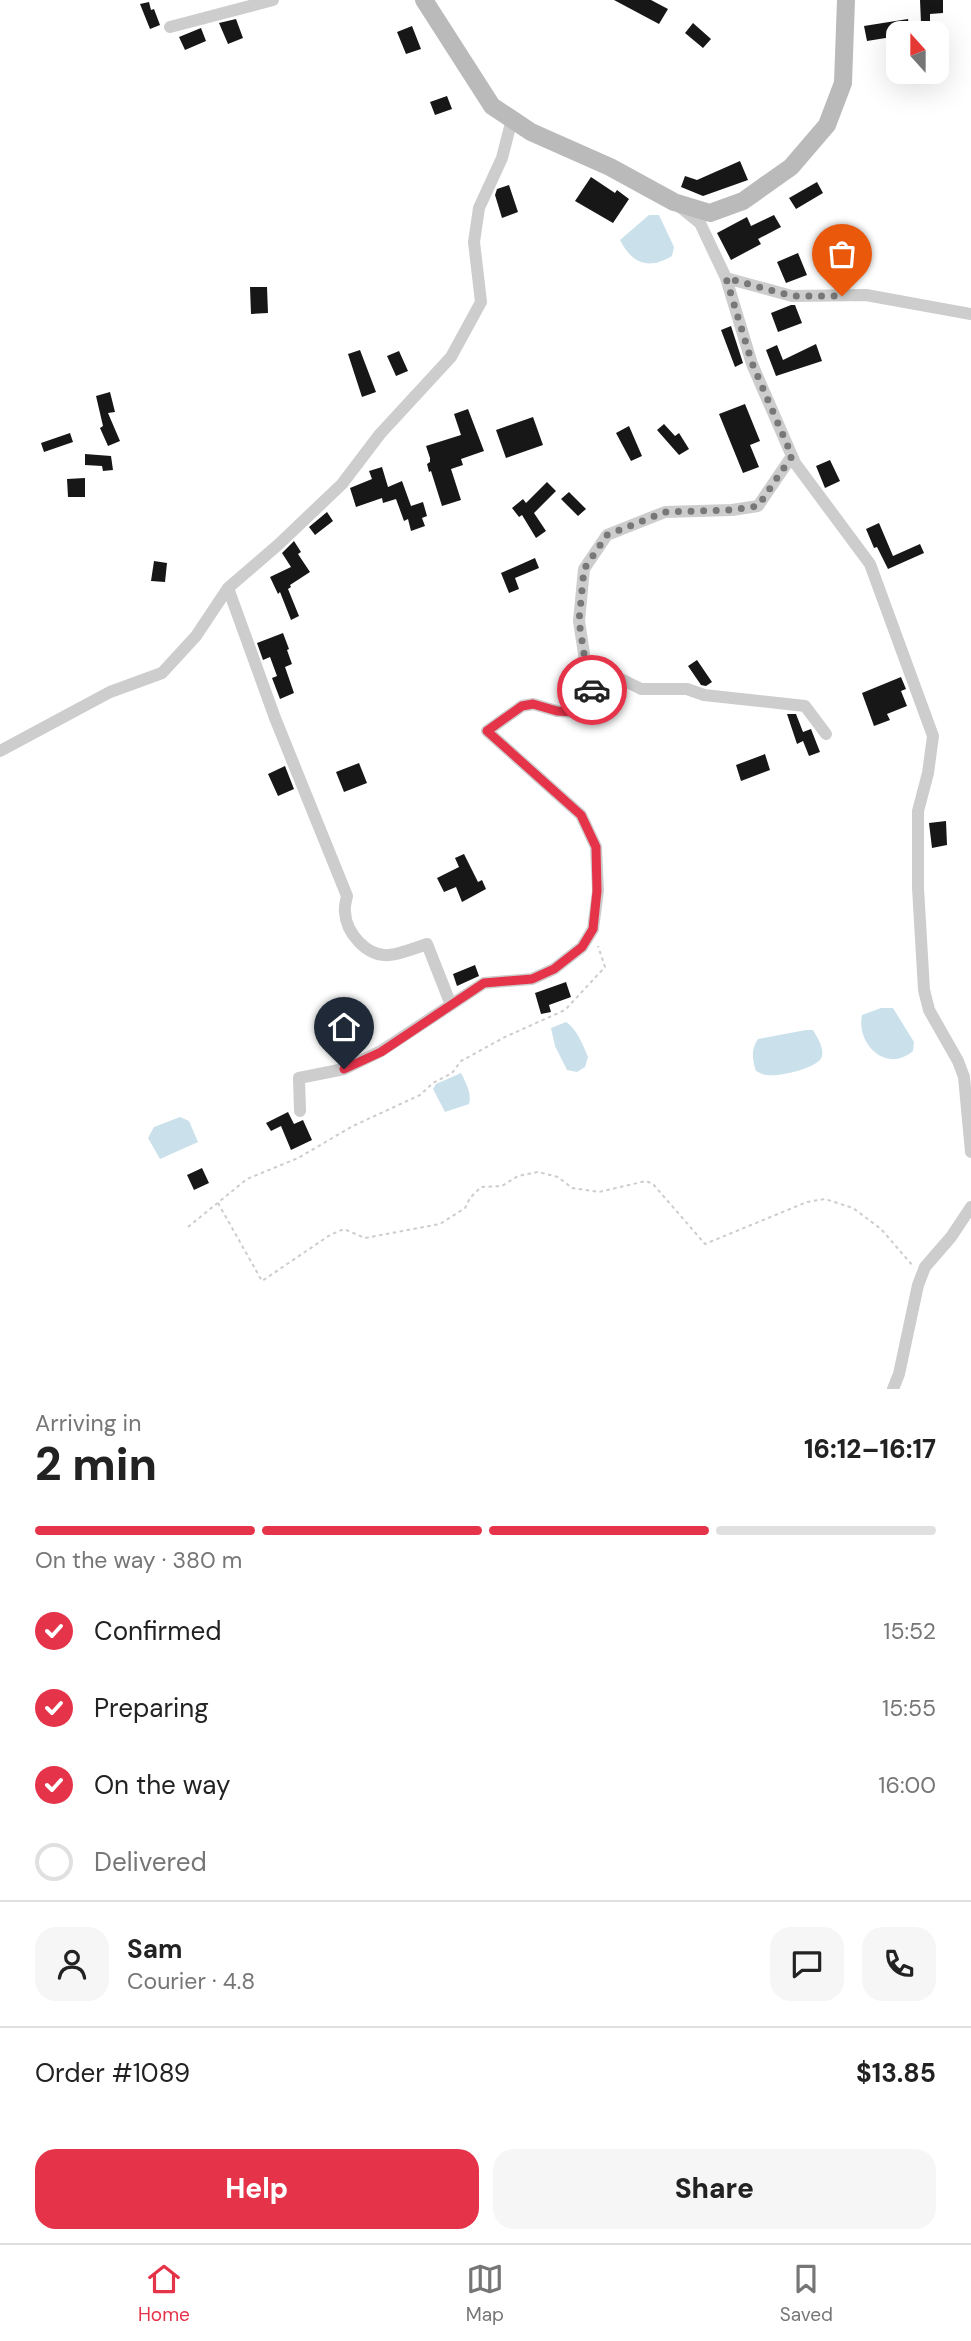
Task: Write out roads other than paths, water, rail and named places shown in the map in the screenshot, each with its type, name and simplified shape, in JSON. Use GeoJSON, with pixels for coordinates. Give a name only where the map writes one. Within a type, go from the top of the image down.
{"type":"FeatureCollection","features":[{"type":"Feature","properties":{"kind":"main road"},"geometry":{"type":"LineString","coordinates":[[424,0],[492,106],[531,132],[610,167],[674,202],[710,213],[743,201],[791,167],[827,125],[843,83],[846,0]]}},
{"type":"Feature","properties":{"kind":"street"},"geometry":{"type":"LineString","coordinates":[[170,27],[273,0]]}},
{"type":"Feature","properties":{"kind":"street"},"geometry":{"type":"LineString","coordinates":[[0,751],[110,692],[162,673],[196,636],[228,588],[342,484],[380,434],[451,357],[481,302],[474,242],[479,208],[502,158],[512,119]]}},
{"type":"Feature","properties":{"kind":"street"},"geometry":{"type":"LineString","coordinates":[[674,202],[700,223],[726,278],[752,363],[792,456],[870,564],[933,736],[928,773],[918,811],[918,888],[924,990],[929,1010],[964,1077],[969,1102],[971,1152]]}},
{"type":"Feature","properties":{"kind":"street"},"geometry":{"type":"LineString","coordinates":[[726,278],[792,296],[866,296],[971,314]]}},
{"type":"Feature","properties":{"kind":"street"},"geometry":{"type":"LineString","coordinates":[[300,1111],[299,1079],[344,1069],[381,1052],[484,983],[532,979],[554,969],[582,947],[593,929],[597,891],[596,847],[581,815],[487,731],[522,706],[533,704],[557,711],[575,712],[589,702],[592,690],[579,621],[584,569],[607,535],[665,512],[732,510],[758,506],[792,456]]}},
{"type":"Feature","properties":{"kind":"street"},"geometry":{"type":"LineString","coordinates":[[228,588],[275,718],[347,895],[345,913],[351,930],[361,945],[373,954],[389,955],[427,944],[451,1005]]}},
{"type":"Feature","properties":{"kind":"street"},"geometry":{"type":"LineString","coordinates":[[586,667],[609,673],[641,689],[687,689],[704,695],[804,706],[826,734]]}},
{"type":"Feature","properties":{"kind":"street"},"geometry":{"type":"LineString","coordinates":[[893,1389],[899,1374],[918,1284],[925,1267],[951,1237],[971,1206]]}},
{"type":"Feature","properties":{"kind":"water"},"geometry":{"type":"Polygon","coordinates":[[[649,215],[659,215],[674,247],[672,256],[656,263],[636,259],[620,240],[649,215]]]}},
{"type":"Feature","properties":{"kind":"water"},"geometry":{"type":"Polygon","coordinates":[[[881,1008],[893,1008],[914,1042],[913,1051],[903,1057],[883,1057],[868,1045],[861,1026],[862,1015],[881,1008]]]}},
{"type":"Feature","properties":{"kind":"water"},"geometry":{"type":"Polygon","coordinates":[[[566,1022],[582,1042],[588,1057],[585,1067],[577,1072],[567,1070],[555,1046],[551,1028],[566,1022]]]}},
{"type":"Feature","properties":{"kind":"water"},"geometry":{"type":"Polygon","coordinates":[[[813,1030],[820,1042],[820,1060],[807,1068],[780,1075],[766,1075],[756,1071],[753,1055],[758,1039],[813,1030]]]}},
{"type":"Feature","properties":{"kind":"water"},"geometry":{"type":"Polygon","coordinates":[[[461,1073],[467,1084],[469,1104],[445,1112],[433,1089],[436,1084],[461,1073]]]}},
{"type":"Feature","properties":{"kind":"water"},"geometry":{"type":"Polygon","coordinates":[[[180,1117],[189,1121],[198,1142],[160,1159],[148,1138],[154,1127],[180,1117]]]}}]}
